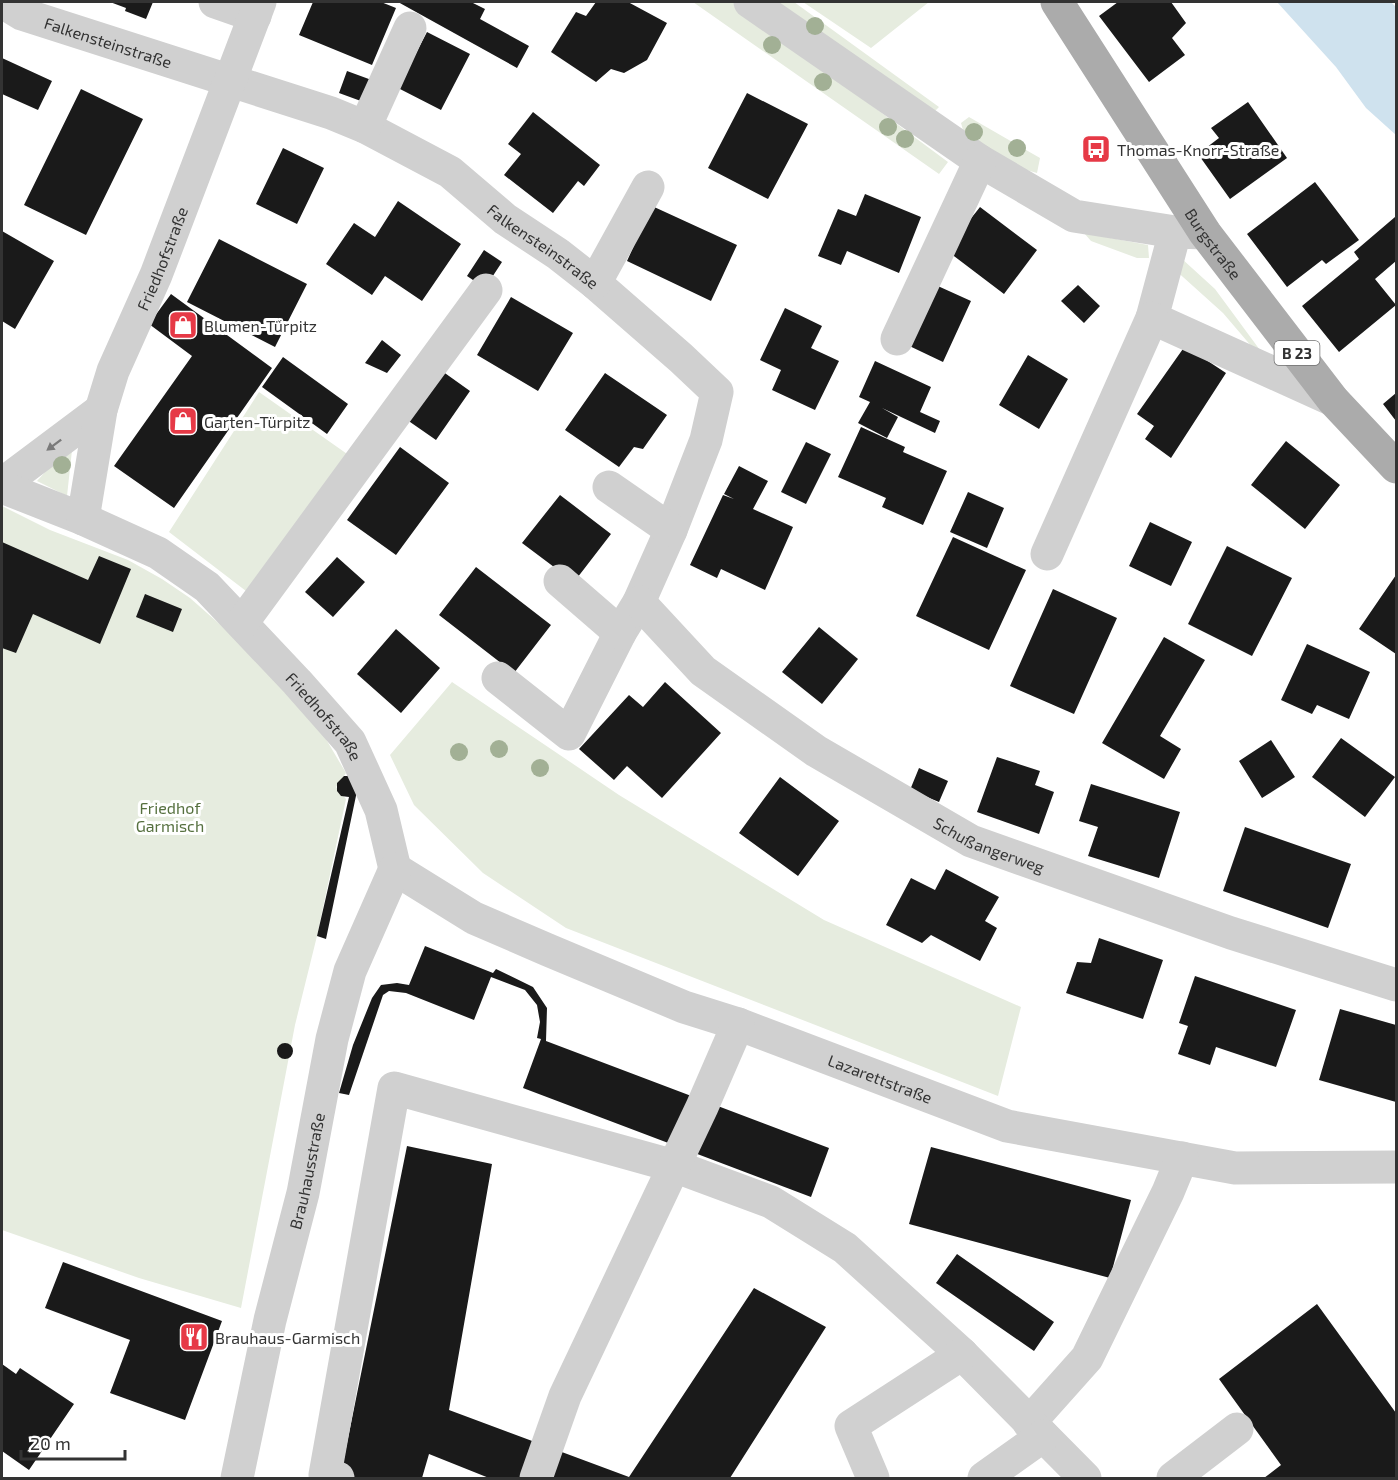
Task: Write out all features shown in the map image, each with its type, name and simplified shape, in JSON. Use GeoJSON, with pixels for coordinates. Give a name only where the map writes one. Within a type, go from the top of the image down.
{"type":"FeatureCollection","features":[{"type":"Feature","properties":{"kind":"main road","name":"Burgstraße"},"geometry":{"type":"LineString","coordinates":[[1057,2],[1190,232],[1333,400],[1396,467]]}},
{"type":"Feature","properties":{"kind":"street","name":"Falkensteinstraße"},"geometry":{"type":"LineString","coordinates":[[2,2],[22,14],[332,113],[365,127],[450,172],[505,219],[558,254],[594,283],[717,392],[706,440],[639,602],[620,633],[569,735],[498,678]]}},
{"type":"Feature","properties":{"kind":"street"},"geometry":{"type":"LineString","coordinates":[[215,2],[257,9]]}},
{"type":"Feature","properties":{"kind":"street"},"geometry":{"type":"LineString","coordinates":[[750,2],[927,111],[980,161],[1074,216],[1190,232],[1047,554]]}},
{"type":"Feature","properties":{"kind":"street","name":"Friedhofstraße"},"geometry":{"type":"LineString","coordinates":[[83,519],[101,410],[113,371],[156,275],[257,9]]}},
{"type":"Feature","properties":{"kind":"street"},"geometry":{"type":"LineString","coordinates":[[365,127],[410,28]]}},
{"type":"Feature","properties":{"kind":"street"},"geometry":{"type":"LineString","coordinates":[[897,339],[980,161]]}},
{"type":"Feature","properties":{"kind":"street"},"geometry":{"type":"LineString","coordinates":[[594,283],[648,187]]}},
{"type":"Feature","properties":{"kind":"street"},"geometry":{"type":"LineString","coordinates":[[242,623],[486,290]]}},
{"type":"Feature","properties":{"kind":"street"},"geometry":{"type":"LineString","coordinates":[[1152,318],[1333,400]]}},
{"type":"Feature","properties":{"kind":"street"},"geometry":{"type":"LineString","coordinates":[[2,486],[101,410]]}},
{"type":"Feature","properties":{"kind":"street","name":"Friedhofstraße"},"geometry":{"type":"LineString","coordinates":[[2,486],[158,553],[207,587],[350,742],[381,810],[395,869]]}},
{"type":"Feature","properties":{"kind":"street"},"geometry":{"type":"LineString","coordinates":[[609,487],[670,530]]}},
{"type":"Feature","properties":{"kind":"street"},"geometry":{"type":"LineString","coordinates":[[560,581],[620,633]]}},
{"type":"Feature","properties":{"kind":"street","name":"Schußangerweg"},"geometry":{"type":"LineString","coordinates":[[639,602],[703,671],[816,751],[971,842],[1231,933],[1396,985]]}},
{"type":"Feature","properties":{"kind":"street","name":"Lazarettstraße"},"geometry":{"type":"LineString","coordinates":[[395,869],[474,918],[684,1007],[738,1024],[1007,1126],[1235,1168],[1396,1167]]}},
{"type":"Feature","properties":{"kind":"street","name":"Brauhausstraße"},"geometry":{"type":"LineString","coordinates":[[237,1479],[270,1320],[303,1193],[332,1039],[350,971],[395,869]]}},
{"type":"Feature","properties":{"kind":"street"},"geometry":{"type":"LineString","coordinates":[[536,1479],[565,1396],[702,1107],[738,1024]]}},
{"type":"Feature","properties":{"kind":"street"},"geometry":{"type":"LineString","coordinates":[[338,1479],[325,1475],[394,1088],[674,1166],[771,1202],[845,1248],[962,1354],[1085,1479]]}},
{"type":"Feature","properties":{"kind":"street"},"geometry":{"type":"LineString","coordinates":[[984,1479],[1036,1430],[1087,1358],[1168,1192],[1182,1158]]}},
{"type":"Feature","properties":{"kind":"street"},"geometry":{"type":"LineString","coordinates":[[873,1479],[851,1426],[962,1354]]}},
{"type":"Feature","properties":{"kind":"street"},"geometry":{"type":"LineString","coordinates":[[1173,1479],[1237,1429]]}},
{"type":"Feature","properties":{"kind":"green space"},"geometry":{"type":"Polygon","coordinates":[[[693,2],[732,2],[948,162],[939,174],[693,2]]]}},
{"type":"Feature","properties":{"kind":"green space"},"geometry":{"type":"Polygon","coordinates":[[[765,2],[794,2],[939,107],[932,114],[765,2]]]}},
{"type":"Feature","properties":{"kind":"green space"},"geometry":{"type":"Polygon","coordinates":[[[803,2],[929,2],[871,48],[803,2]]]}},
{"type":"Feature","properties":{"kind":"green space"},"geometry":{"type":"Polygon","coordinates":[[[969,117],[1040,158],[1037,173],[1023,169],[965,137],[961,123],[969,117]]]}},
{"type":"Feature","properties":{"kind":"green space"},"geometry":{"type":"Polygon","coordinates":[[[1084,233],[1148,245],[1149,258],[1137,258],[1091,241],[1084,233]]]}},
{"type":"Feature","properties":{"kind":"green space"},"geometry":{"type":"Polygon","coordinates":[[[1181,258],[1215,289],[1271,365],[1264,361],[1223,313],[1173,268],[1181,258]]]}},
{"type":"Feature","properties":{"kind":"green space"},"geometry":{"type":"Polygon","coordinates":[[[259,392],[350,456],[246,591],[169,532],[259,392]]]}},
{"type":"Feature","properties":{"kind":"green space"},"geometry":{"type":"Polygon","coordinates":[[[73,441],[67,496],[37,481],[73,441]]]}},
{"type":"Feature","properties":{"kind":"green space","name":"Friedhof Garmisch"},"geometry":{"type":"Polygon","coordinates":[[[2,506],[50,530],[128,560],[190,598],[232,635],[320,729],[346,773],[336,787],[346,799],[317,936],[295,1025],[241,1308],[139,1278],[2,1230],[2,506]]]}},
{"type":"Feature","properties":{"kind":"green space"},"geometry":{"type":"Polygon","coordinates":[[[452,682],[619,795],[824,920],[1021,1007],[998,1096],[566,928],[483,873],[414,805],[390,755],[452,682]]]}},
{"type":"Feature","properties":{"kind":"water"},"geometry":{"type":"Polygon","coordinates":[[[1277,2],[1391,2],[1396,7],[1396,135],[1366,108],[1336,67],[1277,2]]]}},
{"type":"Feature","properties":{"kind":"building"},"geometry":{"type":"Polygon","coordinates":[[[110,2],[153,2],[146,19],[110,2]]]}},
{"type":"Feature","properties":{"kind":"building"},"geometry":{"type":"Polygon","coordinates":[[[313,2],[381,2],[396,8],[372,65],[299,35],[313,2]]]}},
{"type":"Feature","properties":{"kind":"building"},"geometry":{"type":"Polygon","coordinates":[[[398,2],[471,2],[485,9],[480,19],[529,46],[517,68],[398,2]]]}},
{"type":"Feature","properties":{"kind":"building"},"geometry":{"type":"Polygon","coordinates":[[[596,2],[628,2],[667,23],[647,60],[624,73],[611,69],[596,82],[551,52],[576,12],[586,16],[596,2]]]}},
{"type":"Feature","properties":{"kind":"building"},"geometry":{"type":"Polygon","coordinates":[[[1118,2],[1171,2],[1186,23],[1172,38],[1185,55],[1149,82],[1099,16],[1118,2]]]}},
{"type":"Feature","properties":{"kind":"building"},"geometry":{"type":"Polygon","coordinates":[[[427,32],[470,54],[441,110],[398,88],[427,32]]]}},
{"type":"Feature","properties":{"kind":"building"},"geometry":{"type":"Polygon","coordinates":[[[2,58],[52,81],[38,110],[2,94],[2,58]]]}},
{"type":"Feature","properties":{"kind":"building"},"geometry":{"type":"Polygon","coordinates":[[[347,71],[377,82],[369,104],[339,93],[347,71]]]}},
{"type":"Feature","properties":{"kind":"building"},"geometry":{"type":"Polygon","coordinates":[[[81,89],[143,119],[86,235],[24,205],[81,89]]]}},
{"type":"Feature","properties":{"kind":"building"},"geometry":{"type":"Polygon","coordinates":[[[747,93],[808,124],[768,199],[708,168],[747,93]]]}},
{"type":"Feature","properties":{"kind":"building"},"geometry":{"type":"Polygon","coordinates":[[[1248,102],[1287,158],[1230,199],[1198,154],[1219,138],[1211,128],[1248,102]]]}},
{"type":"Feature","properties":{"kind":"building"},"geometry":{"type":"Polygon","coordinates":[[[533,112],[600,165],[584,186],[578,181],[553,213],[504,175],[521,154],[508,144],[533,112]]]}},
{"type":"Feature","properties":{"kind":"building"},"geometry":{"type":"Polygon","coordinates":[[[283,148],[324,168],[297,224],[256,204],[283,148]]]}},
{"type":"Feature","properties":{"kind":"building"},"geometry":{"type":"Polygon","coordinates":[[[1315,182],[1359,240],[1326,264],[1322,260],[1287,287],[1247,234],[1315,182]]]}},
{"type":"Feature","properties":{"kind":"building"},"geometry":{"type":"Polygon","coordinates":[[[865,194],[921,217],[899,273],[847,251],[841,265],[818,256],[838,209],[856,216],[865,194]]]}},
{"type":"Feature","properties":{"kind":"building"},"geometry":{"type":"Polygon","coordinates":[[[398,201],[461,244],[422,301],[385,276],[372,295],[326,264],[354,223],[375,237],[398,201]]]}},
{"type":"Feature","properties":{"kind":"building"},"geometry":{"type":"Polygon","coordinates":[[[652,206],[737,245],[711,301],[627,261],[652,206]]]}},
{"type":"Feature","properties":{"kind":"building"},"geometry":{"type":"Polygon","coordinates":[[[980,207],[1037,250],[1004,294],[946,250],[980,207]]]}},
{"type":"Feature","properties":{"kind":"building"},"geometry":{"type":"Polygon","coordinates":[[[1395,217],[1396,261],[1375,279],[1396,305],[1339,352],[1302,306],[1359,259],[1354,252],[1395,217]]]}},
{"type":"Feature","properties":{"kind":"building"},"geometry":{"type":"Polygon","coordinates":[[[2,231],[54,261],[15,329],[2,321],[2,231]]]}},
{"type":"Feature","properties":{"kind":"building"},"geometry":{"type":"Polygon","coordinates":[[[219,239],[307,284],[275,347],[187,302],[219,239]]]}},
{"type":"Feature","properties":{"kind":"building"},"geometry":{"type":"Polygon","coordinates":[[[484,250],[502,262],[485,288],[467,276],[484,250]]]}},
{"type":"Feature","properties":{"kind":"building"},"geometry":{"type":"Polygon","coordinates":[[[929,282],[971,301],[943,362],[901,342],[929,282]]]}},
{"type":"Feature","properties":{"kind":"building"},"geometry":{"type":"Polygon","coordinates":[[[1078,285],[1100,306],[1084,323],[1061,301],[1078,285]]]}},
{"type":"Feature","properties":{"kind":"building"},"geometry":{"type":"Polygon","coordinates":[[[171,294],[272,368],[174,508],[114,466],[192,356],[149,324],[171,294]]]}},
{"type":"Feature","properties":{"kind":"building"},"geometry":{"type":"Polygon","coordinates":[[[511,297],[573,333],[538,391],[477,355],[511,297]]]}},
{"type":"Feature","properties":{"kind":"building"},"geometry":{"type":"Polygon","coordinates":[[[785,308],[822,326],[811,348],[839,361],[815,410],[772,390],[781,370],[760,360],[785,308]]]}},
{"type":"Feature","properties":{"kind":"building"},"geometry":{"type":"Polygon","coordinates":[[[382,340],[401,355],[387,373],[365,363],[382,340]]]}},
{"type":"Feature","properties":{"kind":"building"},"geometry":{"type":"Polygon","coordinates":[[[1185,346],[1226,373],[1171,458],[1145,439],[1154,426],[1137,414],[1185,346]]]}},
{"type":"Feature","properties":{"kind":"building"},"geometry":{"type":"Polygon","coordinates":[[[1028,355],[1068,379],[1039,429],[999,405],[1028,355]]]}},
{"type":"Feature","properties":{"kind":"building"},"geometry":{"type":"Polygon","coordinates":[[[283,357],[348,404],[327,434],[262,387],[283,357]]]}},
{"type":"Feature","properties":{"kind":"building"},"geometry":{"type":"Polygon","coordinates":[[[875,361],[931,387],[920,412],[940,421],[935,433],[882,408],[898,417],[887,438],[858,423],[870,402],[859,397],[875,361]]]}},
{"type":"Feature","properties":{"kind":"building"},"geometry":{"type":"Polygon","coordinates":[[[435,366],[470,391],[436,440],[400,415],[435,366]]]}},
{"type":"Feature","properties":{"kind":"building"},"geometry":{"type":"Polygon","coordinates":[[[605,373],[667,415],[643,449],[634,447],[619,467],[565,430],[605,373]]]}},
{"type":"Feature","properties":{"kind":"building"},"geometry":{"type":"Polygon","coordinates":[[[1396,393],[1396,421],[1383,404],[1396,393]]]}},
{"type":"Feature","properties":{"kind":"building"},"geometry":{"type":"Polygon","coordinates":[[[861,427],[905,447],[903,452],[947,471],[923,525],[882,507],[886,498],[838,477],[861,427]]]}},
{"type":"Feature","properties":{"kind":"building"},"geometry":{"type":"Polygon","coordinates":[[[1286,441],[1340,485],[1305,529],[1251,485],[1286,441]]]}},
{"type":"Feature","properties":{"kind":"building"},"geometry":{"type":"Polygon","coordinates":[[[806,442],[831,454],[806,504],[781,492],[806,442]]]}},
{"type":"Feature","properties":{"kind":"building"},"geometry":{"type":"Polygon","coordinates":[[[400,447],[449,483],[396,555],[347,520],[400,447]]]}},
{"type":"Feature","properties":{"kind":"building"},"geometry":{"type":"Polygon","coordinates":[[[739,466],[768,481],[753,509],[793,527],[765,590],[721,569],[717,578],[690,565],[723,495],[734,499],[724,494],[739,466]]]}},
{"type":"Feature","properties":{"kind":"building"},"geometry":{"type":"Polygon","coordinates":[[[968,492],[1004,508],[987,548],[950,532],[968,492]]]}},
{"type":"Feature","properties":{"kind":"building"},"geometry":{"type":"Polygon","coordinates":[[[560,495],[611,534],[574,582],[522,543],[560,495]]]}},
{"type":"Feature","properties":{"kind":"building"},"geometry":{"type":"Polygon","coordinates":[[[1150,522],[1192,542],[1171,586],[1129,566],[1150,522]]]}},
{"type":"Feature","properties":{"kind":"building"},"geometry":{"type":"Polygon","coordinates":[[[953,537],[1026,570],[989,650],[916,616],[953,537]]]}},
{"type":"Feature","properties":{"kind":"building"},"geometry":{"type":"Polygon","coordinates":[[[2,542],[88,580],[99,556],[131,569],[100,644],[33,614],[16,653],[2,648],[2,542]]]}},
{"type":"Feature","properties":{"kind":"building"},"geometry":{"type":"Polygon","coordinates":[[[1227,546],[1292,578],[1252,656],[1188,624],[1227,546]]]}},
{"type":"Feature","properties":{"kind":"building"},"geometry":{"type":"Polygon","coordinates":[[[337,557],[365,582],[333,617],[305,592],[337,557]]]}},
{"type":"Feature","properties":{"kind":"building"},"geometry":{"type":"Polygon","coordinates":[[[476,567],[551,625],[514,673],[439,615],[476,567]]]}},
{"type":"Feature","properties":{"kind":"building"},"geometry":{"type":"Polygon","coordinates":[[[1396,575],[1396,654],[1359,629],[1396,575]]]}},
{"type":"Feature","properties":{"kind":"building"},"geometry":{"type":"Polygon","coordinates":[[[1053,589],[1117,618],[1074,714],[1010,686],[1053,589]]]}},
{"type":"Feature","properties":{"kind":"building"},"geometry":{"type":"Polygon","coordinates":[[[145,594],[182,609],[173,632],[136,617],[145,594]]]}},
{"type":"Feature","properties":{"kind":"building"},"geometry":{"type":"Polygon","coordinates":[[[819,627],[858,659],[822,704],[782,672],[819,627]]]}},
{"type":"Feature","properties":{"kind":"building"},"geometry":{"type":"Polygon","coordinates":[[[396,629],[440,668],[401,713],[357,674],[396,629]]]}},
{"type":"Feature","properties":{"kind":"building"},"geometry":{"type":"Polygon","coordinates":[[[1164,637],[1205,660],[1160,736],[1181,749],[1164,779],[1102,743],[1164,637]]]}},
{"type":"Feature","properties":{"kind":"building"},"geometry":{"type":"Polygon","coordinates":[[[1307,644],[1370,672],[1349,719],[1317,705],[1312,714],[1281,700],[1307,644]]]}},
{"type":"Feature","properties":{"kind":"building"},"geometry":{"type":"Polygon","coordinates":[[[665,682],[721,733],[662,798],[627,766],[614,780],[579,749],[629,695],[643,707],[665,682]]]}},
{"type":"Feature","properties":{"kind":"building"},"geometry":{"type":"Polygon","coordinates":[[[1341,738],[1395,777],[1365,817],[1312,777],[1341,738]]]}},
{"type":"Feature","properties":{"kind":"building"},"geometry":{"type":"Polygon","coordinates":[[[1271,740],[1295,777],[1262,798],[1239,761],[1271,740]]]}},
{"type":"Feature","properties":{"kind":"building"},"geometry":{"type":"Polygon","coordinates":[[[997,757],[1040,771],[1035,785],[1054,792],[1039,834],[977,812],[997,757]]]}},
{"type":"Feature","properties":{"kind":"building"},"geometry":{"type":"Polygon","coordinates":[[[919,768],[948,781],[939,802],[910,790],[919,768]]]}},
{"type":"Feature","properties":{"kind":"building"},"geometry":{"type":"Polygon","coordinates":[[[344,776],[351,776],[357,791],[326,939],[317,936],[349,797],[341,796],[337,791],[337,783],[344,776]]]}},
{"type":"Feature","properties":{"kind":"building"},"geometry":{"type":"Polygon","coordinates":[[[780,777],[839,821],[798,876],[739,833],[780,777]]]}},
{"type":"Feature","properties":{"kind":"building"},"geometry":{"type":"Polygon","coordinates":[[[1091,784],[1180,812],[1159,878],[1088,856],[1098,827],[1079,821],[1091,784]]]}},
{"type":"Feature","properties":{"kind":"building"},"geometry":{"type":"Polygon","coordinates":[[[1245,827],[1351,864],[1328,928],[1223,891],[1245,827]]]}},
{"type":"Feature","properties":{"kind":"building"},"geometry":{"type":"Polygon","coordinates":[[[946,869],[999,897],[985,921],[997,928],[980,961],[931,935],[922,943],[886,925],[911,878],[935,890],[946,869]]]}},
{"type":"Feature","properties":{"kind":"building"},"geometry":{"type":"Polygon","coordinates":[[[1099,938],[1163,960],[1143,1019],[1066,993],[1077,962],[1091,963],[1099,938]]]}},
{"type":"Feature","properties":{"kind":"building"},"geometry":{"type":"Polygon","coordinates":[[[425,946],[493,973],[496,969],[533,987],[547,1008],[546,1041],[829,1148],[811,1197],[523,1088],[541,1039],[537,1038],[540,1022],[537,1005],[525,990],[491,977],[474,1020],[406,993],[389,991],[383,995],[349,1095],[339,1093],[353,1045],[372,998],[381,985],[397,983],[409,985],[425,946]]]}},
{"type":"Feature","properties":{"kind":"building"},"geometry":{"type":"Polygon","coordinates":[[[1195,976],[1296,1010],[1276,1067],[1216,1047],[1210,1065],[1178,1054],[1188,1026],[1179,1023],[1195,976]]]}},
{"type":"Feature","properties":{"kind":"building"},"geometry":{"type":"Polygon","coordinates":[[[1340,1009],[1396,1025],[1396,1102],[1319,1080],[1340,1009]]]}},
{"type":"Feature","properties":{"kind":"building"},"geometry":{"type":"Polygon","coordinates":[[[282,1043],[288,1043],[293,1051],[291,1057],[282,1059],[277,1054],[277,1048],[282,1043]]]}},
{"type":"Feature","properties":{"kind":"building"},"geometry":{"type":"Polygon","coordinates":[[[407,1146],[492,1164],[449,1410],[629,1477],[754,1288],[826,1327],[730,1478],[489,1478],[429,1454],[422,1478],[340,1478],[407,1146]]]}},
{"type":"Feature","properties":{"kind":"building"},"geometry":{"type":"Polygon","coordinates":[[[931,1147],[1131,1200],[1110,1278],[909,1224],[931,1147]]]}},
{"type":"Feature","properties":{"kind":"building"},"geometry":{"type":"Polygon","coordinates":[[[957,1254],[1054,1322],[1034,1351],[936,1283],[957,1254]]]}},
{"type":"Feature","properties":{"kind":"building"},"geometry":{"type":"Polygon","coordinates":[[[63,1262],[222,1321],[185,1420],[110,1393],[130,1340],[45,1308],[63,1262]]]}},
{"type":"Feature","properties":{"kind":"building"},"geometry":{"type":"Polygon","coordinates":[[[1317,1304],[1396,1413],[1396,1478],[1264,1478],[1281,1465],[1219,1379],[1317,1304]]]}},
{"type":"Feature","properties":{"kind":"building"},"geometry":{"type":"Polygon","coordinates":[[[2,1364],[16,1374],[20,1368],[74,1404],[29,1470],[2,1451],[2,1364]]]}},
{"type":"Feature","properties":{"kind":"place","name":"Thomas-Knorr-Straße"},"geometry":{"type":"Point","coordinates":[1096,149]}},
{"type":"Feature","properties":{"kind":"place","name":"Blumen-Türpitz"},"geometry":{"type":"Point","coordinates":[183,325]}},
{"type":"Feature","properties":{"kind":"place","name":"Garten-Türpitz"},"geometry":{"type":"Point","coordinates":[183,421]}},
{"type":"Feature","properties":{"kind":"place","name":"Brauhaus-Garmisch"},"geometry":{"type":"Point","coordinates":[194,1337]}}]}
